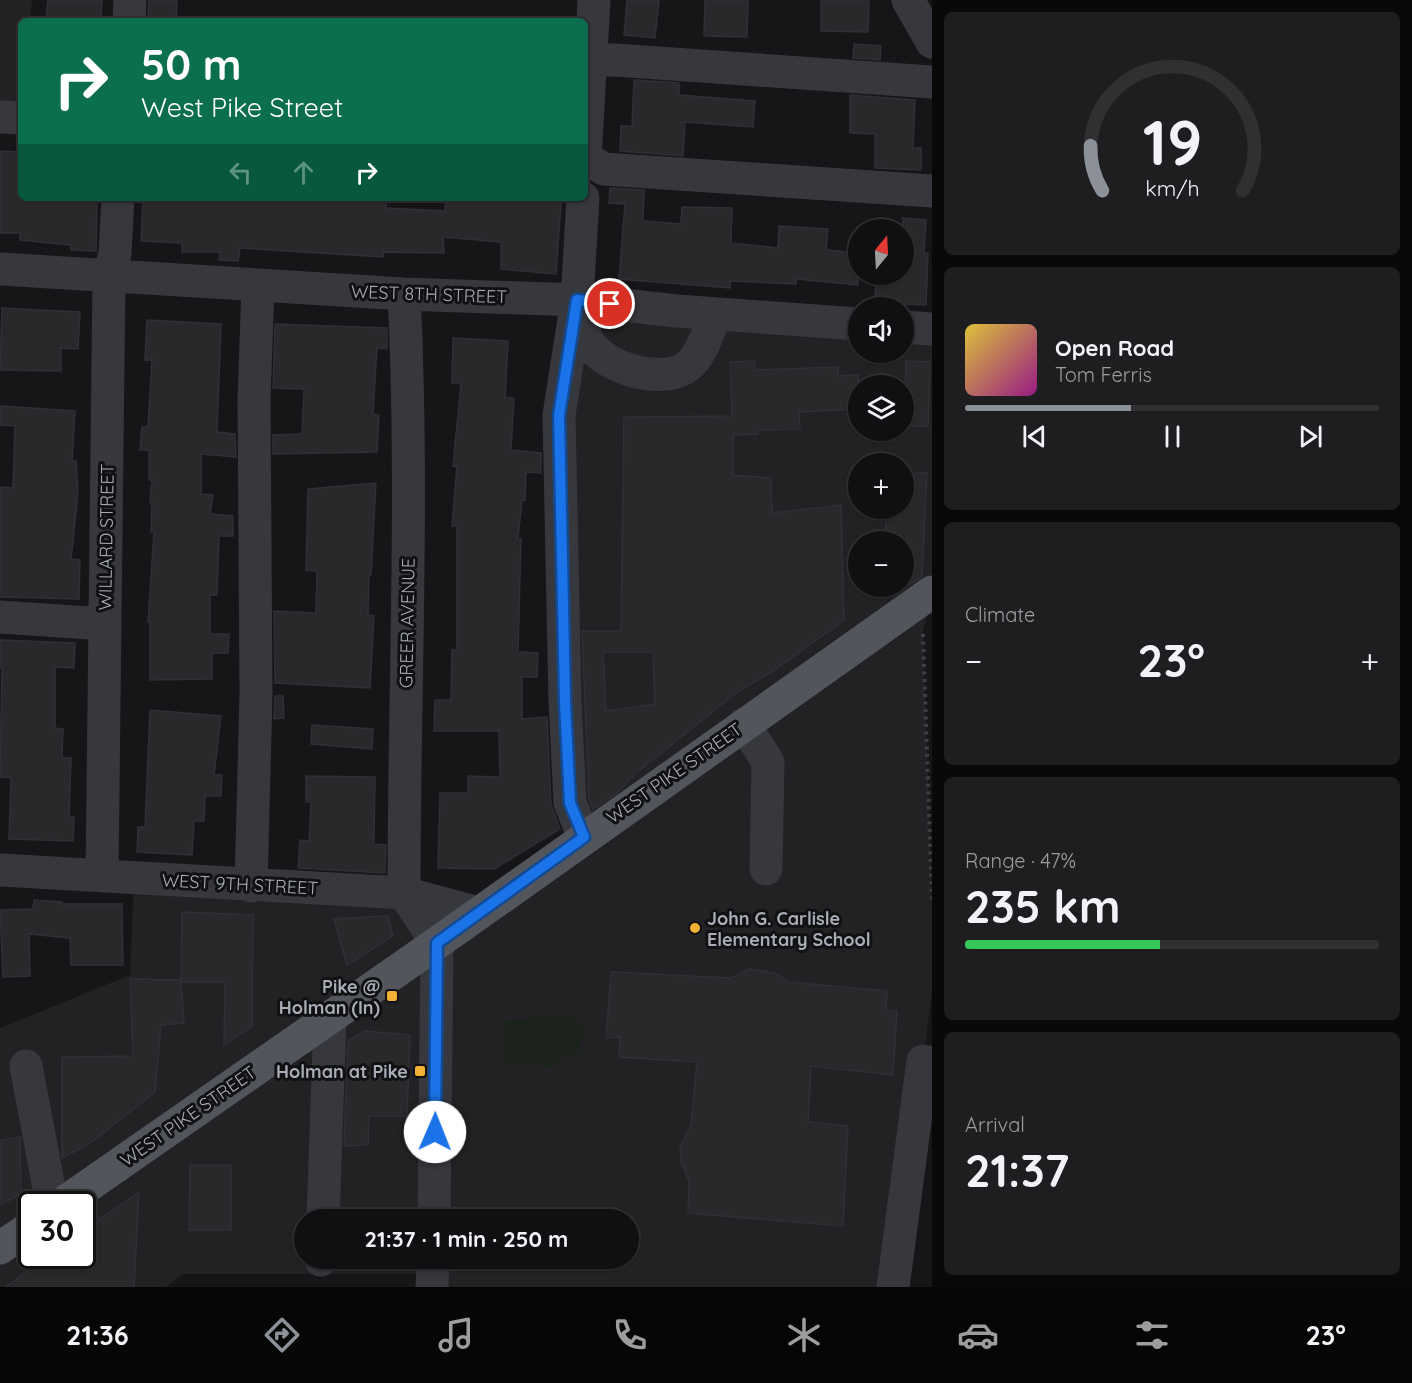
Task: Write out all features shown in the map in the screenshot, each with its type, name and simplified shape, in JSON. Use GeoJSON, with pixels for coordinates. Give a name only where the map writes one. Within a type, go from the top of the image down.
{"type":"FeatureCollection","features":[{"type":"Feature","properties":{"kind":"main road","name":"WEST PIKE STREET"},"geometry":{"type":"LineString","coordinates":[[81,1191],[437,943],[932,592]]}},
{"type":"Feature","properties":{"kind":"main road"},"geometry":{"type":"LineString","coordinates":[[0,1248],[18,1236]]}},
{"type":"Feature","properties":{"kind":"street"},"geometry":{"type":"LineString","coordinates":[[129,18],[130,0]]}},
{"type":"Feature","properties":{"kind":"street"},"geometry":{"type":"LineString","coordinates":[[594,0],[588,60],[932,82]]}},
{"type":"Feature","properties":{"kind":"street"},"geometry":{"type":"LineString","coordinates":[[908,0],[932,42]]}},
{"type":"Feature","properties":{"kind":"street"},"geometry":{"type":"LineString","coordinates":[[0,117],[18,118]]}},
{"type":"Feature","properties":{"kind":"street"},"geometry":{"type":"LineString","coordinates":[[588,160],[604,169],[932,191]]}},
{"type":"Feature","properties":{"kind":"street","name":"WILLARD STREET"},"geometry":{"type":"LineString","coordinates":[[102,876],[109,276],[115,253],[118,201]]}},
{"type":"Feature","properties":{"kind":"street"},"geometry":{"type":"LineString","coordinates":[[583,201],[584,333],[594,350],[630,371],[661,375],[687,367],[702,345],[716,314]]}},
{"type":"Feature","properties":{"kind":"street","name":"WEST 8TH STREET"},"geometry":{"type":"LineString","coordinates":[[0,269],[258,286],[582,301],[848,323]]}},
{"type":"Feature","properties":{"kind":"street"},"geometry":{"type":"LineString","coordinates":[[251,886],[256,694],[254,399],[258,286]]}},
{"type":"Feature","properties":{"kind":"street","name":"GREER AVENUE"},"geometry":{"type":"LineString","coordinates":[[404,294],[408,488],[404,892]]}},
{"type":"Feature","properties":{"kind":"street"},"geometry":{"type":"LineString","coordinates":[[582,301],[559,415],[565,702],[570,803],[584,837]]}},
{"type":"Feature","properties":{"kind":"street"},"geometry":{"type":"LineString","coordinates":[[914,328],[932,329]]}},
{"type":"Feature","properties":{"kind":"street"},"geometry":{"type":"LineString","coordinates":[[0,617],[105,624]]}},
{"type":"Feature","properties":{"kind":"street"},"geometry":{"type":"LineString","coordinates":[[744,724],[768,762],[766,869]]}},
{"type":"Feature","properties":{"kind":"street","name":"WEST 9TH STREET"},"geometry":{"type":"LineString","coordinates":[[0,870],[251,886],[404,892],[478,913]]}},
{"type":"Feature","properties":{"kind":"street"},"geometry":{"type":"LineString","coordinates":[[404,892],[437,943],[434,1209]]}},
{"type":"Feature","properties":{"kind":"street"},"geometry":{"type":"LineString","coordinates":[[323,1209],[330,1017]]}},
{"type":"Feature","properties":{"kind":"street"},"geometry":{"type":"LineString","coordinates":[[893,1287],[927,1062]]}},
{"type":"Feature","properties":{"kind":"street"},"geometry":{"type":"LineString","coordinates":[[26,1066],[50,1191]]}},
{"type":"Feature","properties":{"kind":"street"},"geometry":{"type":"LineString","coordinates":[[432,1287],[433,1269]]}},
{"type":"Feature","properties":{"kind":"path"},"geometry":{"type":"LineString","coordinates":[[923,629],[932,900]]}},
{"type":"Feature","properties":{"kind":"shaded area"},"geometry":{"type":"Polygon","coordinates":[[[0,0],[32,0],[30,18],[18,18],[18,118],[0,117],[0,0]]]}},
{"type":"Feature","properties":{"kind":"shaded area"},"geometry":{"type":"Polygon","coordinates":[[[577,300],[848,323],[848,363],[914,363],[914,328],[932,329],[932,600],[923,629],[932,900],[932,993],[893,1287],[433,1287],[432,1274],[182,1274],[166,1287],[0,1287],[0,1028],[130,975],[134,878],[478,913],[584,837],[570,803],[577,300]]]}},
{"type":"Feature","properties":{"kind":"shaded area"},"geometry":{"type":"Polygon","coordinates":[[[571,1014],[583,1027],[580,1053],[563,1055],[550,1068],[539,1064],[504,1062],[503,1021],[571,1014]]]}},
{"type":"Feature","properties":{"kind":"building"},"geometry":{"type":"Polygon","coordinates":[[[48,0],[102,0],[101,18],[46,18],[48,0]]]}},
{"type":"Feature","properties":{"kind":"building"},"geometry":{"type":"Polygon","coordinates":[[[149,0],[177,0],[176,18],[148,18],[149,0]]]}},
{"type":"Feature","properties":{"kind":"building"},"geometry":{"type":"Polygon","coordinates":[[[627,0],[659,0],[655,38],[624,35],[627,0]]]}},
{"type":"Feature","properties":{"kind":"building"},"geometry":{"type":"Polygon","coordinates":[[[705,0],[748,0],[747,37],[704,36],[705,0]]]}},
{"type":"Feature","properties":{"kind":"building"},"geometry":{"type":"Polygon","coordinates":[[[821,0],[869,0],[868,32],[821,31],[821,0]]]}},
{"type":"Feature","properties":{"kind":"building"},"geometry":{"type":"Polygon","coordinates":[[[854,44],[881,46],[880,60],[853,58],[854,44]]]}},
{"type":"Feature","properties":{"kind":"building"},"geometry":{"type":"Polygon","coordinates":[[[634,80],[679,83],[679,95],[755,101],[753,127],[685,122],[683,156],[620,151],[621,126],[632,126],[634,80]]]}},
{"type":"Feature","properties":{"kind":"building"},"geometry":{"type":"Polygon","coordinates":[[[850,95],[915,100],[913,148],[921,148],[921,170],[875,168],[875,134],[850,133],[850,95]]]}},
{"type":"Feature","properties":{"kind":"building"},"geometry":{"type":"Polygon","coordinates":[[[0,151],[18,152],[18,201],[97,201],[96,251],[71,250],[71,245],[20,240],[20,233],[0,233],[0,151]]]}},
{"type":"Feature","properties":{"kind":"building"},"geometry":{"type":"Polygon","coordinates":[[[610,188],[644,190],[643,221],[681,224],[682,207],[732,208],[731,243],[778,248],[779,226],[828,229],[826,250],[848,252],[848,284],[796,279],[796,284],[730,281],[730,288],[619,279],[625,204],[609,203],[610,188]]]}},
{"type":"Feature","properties":{"kind":"building"},"geometry":{"type":"Polygon","coordinates":[[[143,201],[370,201],[386,202],[386,208],[445,211],[446,201],[561,203],[556,274],[501,269],[501,242],[443,237],[444,253],[384,252],[383,257],[240,248],[238,261],[219,260],[220,252],[182,252],[182,243],[141,241],[143,201]]]}},
{"type":"Feature","properties":{"kind":"building"},"geometry":{"type":"Polygon","coordinates":[[[903,218],[926,220],[924,253],[928,253],[926,305],[914,305],[914,297],[875,297],[876,285],[914,285],[914,219],[903,218]]]}},
{"type":"Feature","properties":{"kind":"building"},"geometry":{"type":"Polygon","coordinates":[[[2,308],[80,312],[78,349],[61,348],[61,371],[0,370],[2,308]]]}},
{"type":"Feature","properties":{"kind":"building"},"geometry":{"type":"Polygon","coordinates":[[[147,320],[221,324],[217,432],[235,434],[236,457],[201,454],[201,494],[213,495],[210,514],[233,516],[233,536],[219,536],[217,595],[210,595],[210,634],[229,634],[228,653],[212,653],[212,679],[150,680],[150,622],[148,622],[154,532],[151,532],[152,480],[149,480],[149,450],[140,450],[142,427],[148,427],[152,360],[145,360],[147,320]]]}},
{"type":"Feature","properties":{"kind":"building"},"geometry":{"type":"Polygon","coordinates":[[[275,324],[387,328],[387,349],[377,348],[373,414],[379,415],[377,452],[273,454],[273,435],[302,434],[304,389],[273,388],[275,324]]]}},
{"type":"Feature","properties":{"kind":"building"},"geometry":{"type":"Polygon","coordinates":[[[453,338],[508,341],[505,398],[514,398],[511,450],[541,453],[541,473],[526,472],[525,500],[522,499],[518,539],[521,539],[518,652],[538,653],[537,677],[522,677],[522,719],[547,717],[551,804],[560,829],[494,869],[438,868],[440,793],[468,793],[468,776],[500,777],[499,731],[434,731],[435,700],[451,700],[452,650],[457,650],[457,526],[452,526],[457,467],[453,466],[461,383],[452,383],[453,338]]]}},
{"type":"Feature","properties":{"kind":"building"},"geometry":{"type":"Polygon","coordinates":[[[755,361],[755,370],[838,367],[838,376],[848,376],[848,410],[799,412],[800,429],[757,430],[758,434],[733,435],[733,475],[771,478],[772,513],[841,505],[844,620],[774,670],[736,693],[635,774],[617,793],[593,809],[589,799],[582,631],[621,631],[624,417],[732,416],[730,362],[755,361]],[[603,652],[606,711],[655,704],[653,652],[603,652]]]}},
{"type":"Feature","properties":{"kind":"building"},"geometry":{"type":"Polygon","coordinates":[[[930,362],[928,426],[914,426],[914,375],[906,375],[906,363],[930,362]]]}},
{"type":"Feature","properties":{"kind":"building"},"geometry":{"type":"Polygon","coordinates":[[[0,406],[75,411],[72,461],[76,461],[78,492],[71,559],[80,560],[79,599],[0,597],[0,487],[13,488],[15,426],[0,425],[0,406]]]}},
{"type":"Feature","properties":{"kind":"building"},"geometry":{"type":"Polygon","coordinates":[[[927,472],[922,576],[914,581],[914,531],[886,531],[886,519],[914,519],[914,474],[927,472]]]}},
{"type":"Feature","properties":{"kind":"building"},"geometry":{"type":"Polygon","coordinates":[[[376,483],[371,575],[369,575],[368,615],[374,616],[370,688],[275,683],[274,611],[316,613],[317,571],[306,570],[308,489],[376,483]]]}},
{"type":"Feature","properties":{"kind":"building"},"geometry":{"type":"Polygon","coordinates":[[[0,640],[75,643],[74,668],[55,667],[55,728],[63,729],[62,758],[71,758],[69,817],[74,817],[73,841],[9,839],[11,778],[0,777],[2,668],[0,668],[0,640]]]}},
{"type":"Feature","properties":{"kind":"building"},"geometry":{"type":"Polygon","coordinates":[[[275,696],[283,696],[284,718],[274,719],[275,696]]]}},
{"type":"Feature","properties":{"kind":"building"},"geometry":{"type":"Polygon","coordinates":[[[150,710],[221,716],[214,775],[222,775],[221,796],[205,796],[204,821],[194,821],[192,855],[137,852],[138,827],[145,827],[150,710]]]}},
{"type":"Feature","properties":{"kind":"building"},"geometry":{"type":"Polygon","coordinates":[[[312,725],[373,729],[372,749],[311,744],[312,725]]]}},
{"type":"Feature","properties":{"kind":"building"},"geometry":{"type":"Polygon","coordinates":[[[306,776],[375,777],[374,844],[386,845],[385,873],[298,868],[300,840],[309,841],[311,802],[306,802],[306,776]]]}},
{"type":"Feature","properties":{"kind":"building"},"geometry":{"type":"Polygon","coordinates":[[[34,900],[62,902],[62,904],[122,904],[123,965],[71,965],[70,938],[29,934],[30,976],[3,977],[0,910],[33,909],[34,900]]]}},
{"type":"Feature","properties":{"kind":"building"},"geometry":{"type":"Polygon","coordinates":[[[182,912],[253,915],[252,1026],[224,1045],[225,982],[181,982],[182,912]]]}},
{"type":"Feature","properties":{"kind":"building"},"geometry":{"type":"Polygon","coordinates":[[[388,916],[393,936],[347,965],[334,919],[388,916]]]}},
{"type":"Feature","properties":{"kind":"building"},"geometry":{"type":"Polygon","coordinates":[[[749,969],[775,973],[789,982],[887,991],[886,1010],[897,1011],[893,1075],[811,1066],[808,1122],[848,1126],[843,1226],[688,1213],[689,1181],[681,1162],[680,1148],[691,1124],[697,1062],[619,1057],[620,1037],[606,1038],[611,972],[731,978],[749,969]]]}},
{"type":"Feature","properties":{"kind":"building"},"geometry":{"type":"Polygon","coordinates":[[[130,979],[181,980],[184,1023],[161,1025],[155,1092],[89,1144],[62,1158],[62,1057],[133,1056],[130,979]]]}},
{"type":"Feature","properties":{"kind":"building"},"geometry":{"type":"Polygon","coordinates":[[[364,1031],[410,1035],[407,1116],[369,1116],[368,1145],[344,1146],[348,1041],[364,1031]]]}},
{"type":"Feature","properties":{"kind":"building"},"geometry":{"type":"Polygon","coordinates":[[[20,1137],[21,1191],[18,1191],[18,1196],[0,1205],[0,1140],[20,1137]]]}},
{"type":"Feature","properties":{"kind":"building"},"geometry":{"type":"Polygon","coordinates":[[[190,1165],[231,1165],[231,1230],[189,1230],[190,1165]]]}},
{"type":"Feature","properties":{"kind":"building"},"geometry":{"type":"Polygon","coordinates":[[[139,1192],[134,1287],[6,1287],[30,1269],[96,1269],[96,1221],[139,1192]]]}},
{"type":"Feature","properties":{"kind":"place","name":"John G. Carlisle Elementary School"},"geometry":{"type":"Point","coordinates":[695,928]}},
{"type":"Feature","properties":{"kind":"place","name":"Pike @ Holman (In)"},"geometry":{"type":"Point","coordinates":[392,996]}},
{"type":"Feature","properties":{"kind":"place","name":"Holman at Pike"},"geometry":{"type":"Point","coordinates":[420,1071]}},
{"type":"Feature","properties":{"kind":"route"},"geometry":{"type":"LineString","coordinates":[[435,1132],[437,943],[584,837],[570,803],[565,702],[559,415],[577,300],[610,304]]}}]}
